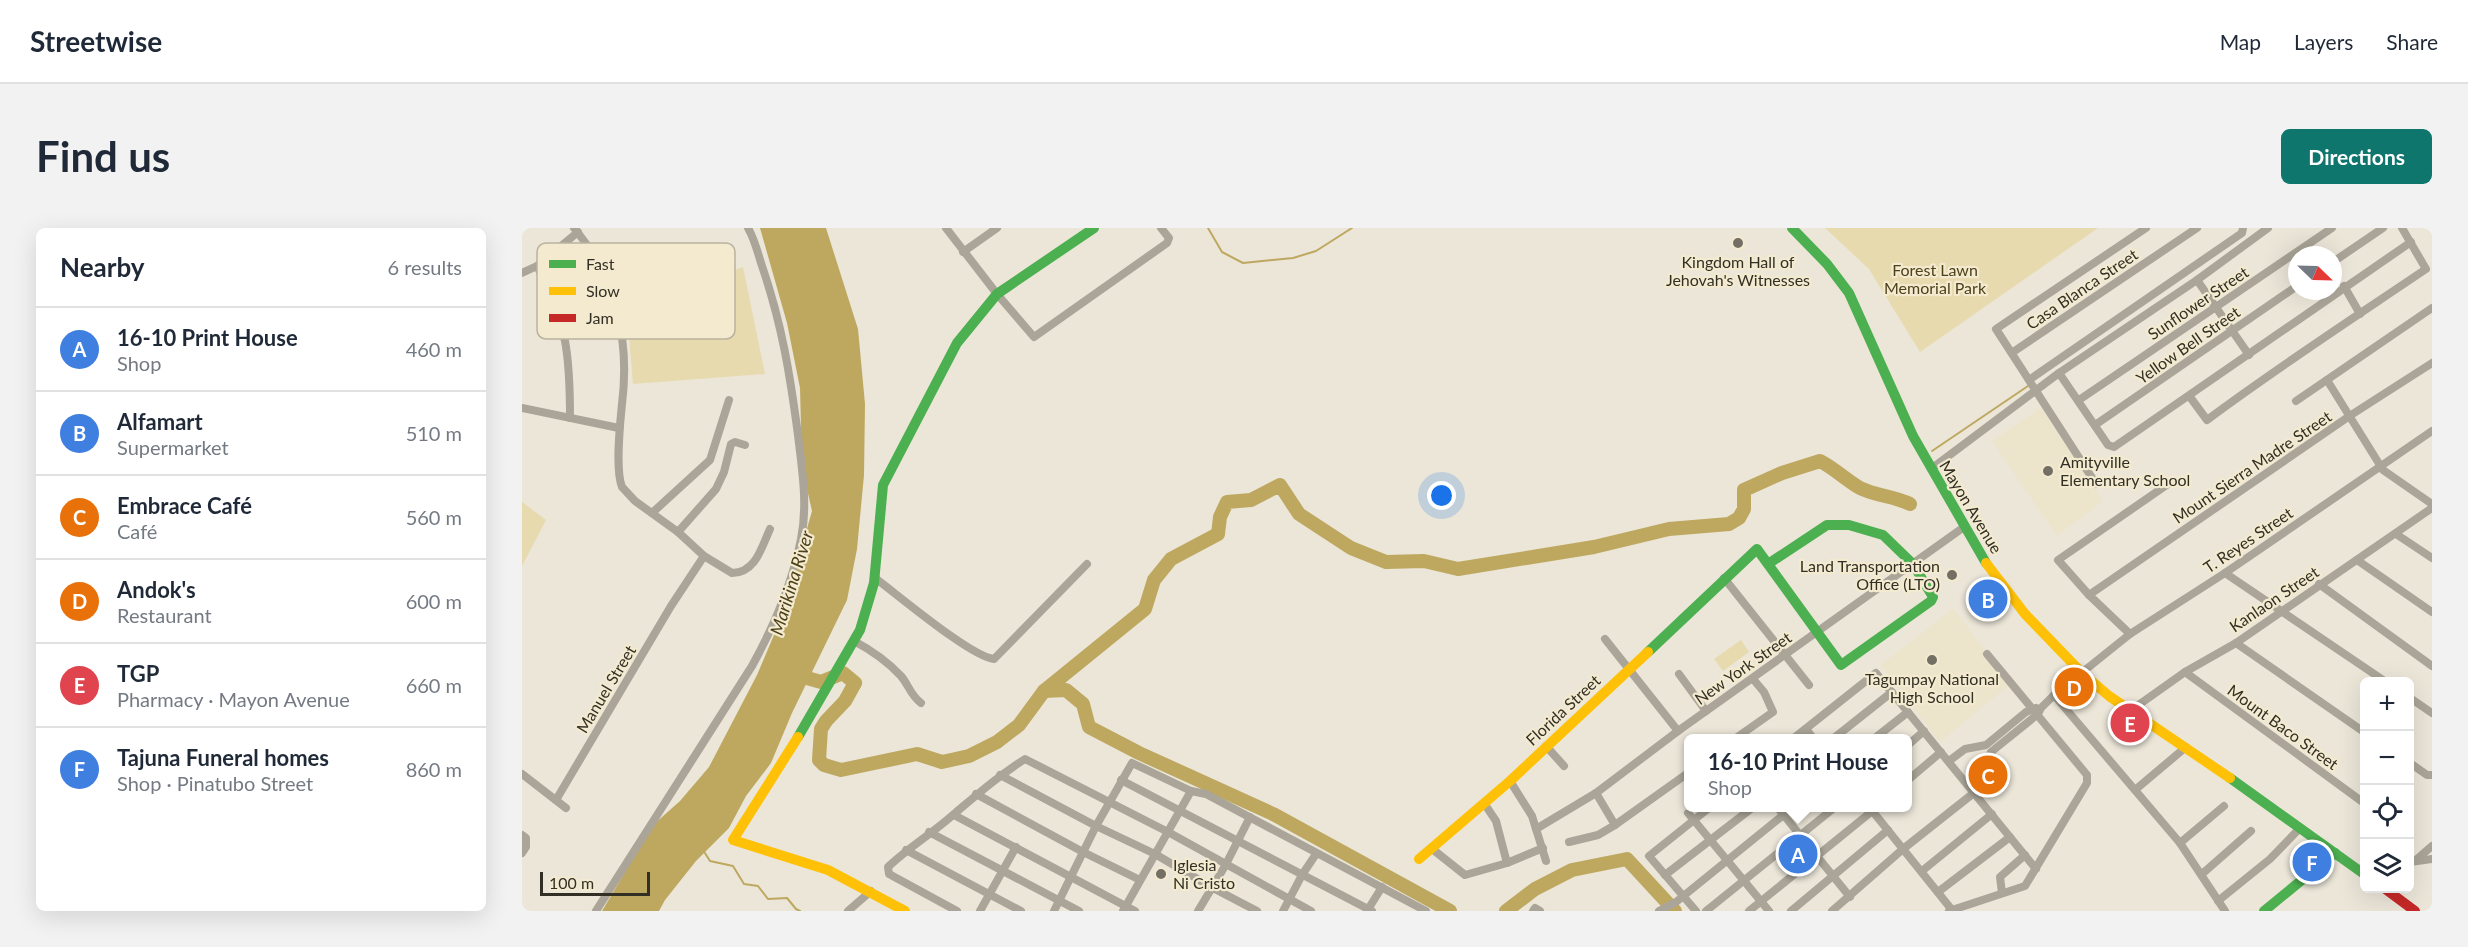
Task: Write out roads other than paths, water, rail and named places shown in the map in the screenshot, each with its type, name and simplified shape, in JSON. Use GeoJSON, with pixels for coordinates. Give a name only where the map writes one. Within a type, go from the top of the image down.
{"type":"FeatureCollection","features":[{"type":"Feature","properties":{"kind":"street"},"geometry":{"type":"LineString","coordinates":[[596,911],[752,666],[788,590],[801,539],[805,509],[790,374],[778,311],[748,228]]}},
{"type":"Feature","properties":{"kind":"street"},"geometry":{"type":"LineString","coordinates":[[946,228],[997,294],[1030,334],[1035,336],[1167,243],[1169,238],[1161,228]]}},
{"type":"Feature","properties":{"kind":"street"},"geometry":{"type":"LineString","coordinates":[[963,252],[997,228]]}},
{"type":"Feature","properties":{"kind":"street"},"geometry":{"type":"LineString","coordinates":[[905,911],[886,906],[871,891],[828,870],[733,840],[780,768],[843,661],[867,614],[875,578],[883,485],[957,343],[997,294],[1094,228]]}},
{"type":"Feature","properties":{"kind":"street","name":"Mayon Avenue"},"geometry":{"type":"LineString","coordinates":[[1792,228],[1827,264],[1849,293],[1913,436],[1964,527],[2014,601],[2081,672],[2130,711],[2186,747],[2360,871]]}},
{"type":"Feature","properties":{"kind":"street"},"geometry":{"type":"LineString","coordinates":[[2096,484],[2035,392],[2013,352],[1996,329],[2146,228]]}},
{"type":"Feature","properties":{"kind":"street","name":"Casa Blanca Street"},"geometry":{"type":"LineString","coordinates":[[2013,352],[2197,228]]}},
{"type":"Feature","properties":{"kind":"street"},"geometry":{"type":"LineString","coordinates":[[2029,380],[2242,233],[2243,228]]}},
{"type":"Feature","properties":{"kind":"street"},"geometry":{"type":"LineString","coordinates":[[1931,469],[2059,373],[2197,280],[2256,232],[2268,228]]}},
{"type":"Feature","properties":{"kind":"street","name":"Sunflower Street"},"geometry":{"type":"LineString","coordinates":[[2079,400],[2332,228]]}},
{"type":"Feature","properties":{"kind":"street"},"geometry":{"type":"LineString","coordinates":[[2342,256],[2383,228]]}},
{"type":"Feature","properties":{"kind":"street"},"geometry":{"type":"LineString","coordinates":[[2190,397],[2207,420],[2282,364],[2326,338],[2426,269],[2402,228]]}},
{"type":"Feature","properties":{"kind":"street"},"geometry":{"type":"LineString","coordinates":[[562,243],[576,230],[586,243]]}},
{"type":"Feature","properties":{"kind":"street"},"geometry":{"type":"LineString","coordinates":[[2059,373],[2108,445],[2114,447],[2190,397],[2344,286],[2412,242]]}},
{"type":"Feature","properties":{"kind":"street"},"geometry":{"type":"LineString","coordinates":[[522,273],[537,266]]}},
{"type":"Feature","properties":{"kind":"street"},"geometry":{"type":"LineString","coordinates":[[2197,280],[2249,355]]}},
{"type":"Feature","properties":{"kind":"street"},"geometry":{"type":"LineString","coordinates":[[2344,286],[2360,314]]}},
{"type":"Feature","properties":{"kind":"street","name":"Yellow Bell Street"},"geometry":{"type":"LineString","coordinates":[[2095,426],[2288,292]]}},
{"type":"Feature","properties":{"kind":"street"},"geometry":{"type":"LineString","coordinates":[[2296,401],[2432,308]]}},
{"type":"Feature","properties":{"kind":"street"},"geometry":{"type":"LineString","coordinates":[[566,339],[570,370],[570,418]]}},
{"type":"Feature","properties":{"kind":"street"},"geometry":{"type":"LineString","coordinates":[[621,339],[623,393],[619,428],[621,485],[635,501],[678,532],[704,556],[732,573],[743,571],[754,563],[770,529]]}},
{"type":"Feature","properties":{"kind":"street","name":"Mount Sierra Madre Street"},"geometry":{"type":"LineString","coordinates":[[2089,595],[2351,415],[2432,363]]}},
{"type":"Feature","properties":{"kind":"street"},"geometry":{"type":"LineString","coordinates":[[2327,380],[2351,415],[2380,465],[2432,506]]}},
{"type":"Feature","properties":{"kind":"street"},"geometry":{"type":"LineString","coordinates":[[652,513],[709,462],[729,400]]}},
{"type":"Feature","properties":{"kind":"street"},"geometry":{"type":"LineString","coordinates":[[522,408],[619,428]]}},
{"type":"Feature","properties":{"kind":"street","name":"T. Reyes Street"},"geometry":{"type":"LineString","coordinates":[[2037,710],[2130,634],[2225,573],[2432,431]]}},
{"type":"Feature","properties":{"kind":"street"},"geometry":{"type":"LineString","coordinates":[[678,532],[716,489],[724,472],[731,444],[735,442],[745,445]]}},
{"type":"Feature","properties":{"kind":"street"},"geometry":{"type":"LineString","coordinates":[[2130,634],[2089,595],[2058,560],[2171,482]]}},
{"type":"Feature","properties":{"kind":"street","name":"Kanlaon Street"},"geometry":{"type":"LineString","coordinates":[[2130,711],[2186,672],[2236,643],[2396,534],[2432,506]]}},
{"type":"Feature","properties":{"kind":"street"},"geometry":{"type":"LineString","coordinates":[[1827,525],[1849,525],[1883,535],[1913,564],[1933,593],[1932,599],[1841,665],[1818,630],[1768,564],[1827,525]]}},
{"type":"Feature","properties":{"kind":"street","name":"New York Street"},"geometry":{"type":"LineString","coordinates":[[1536,829],[1596,793],[1678,731],[1964,527]]}},
{"type":"Feature","properties":{"kind":"street"},"geometry":{"type":"LineString","coordinates":[[2396,534],[2432,558]]}},
{"type":"Feature","properties":{"kind":"street","name":"Florida Street"},"geometry":{"type":"LineString","coordinates":[[1419,859],[1510,781],[1757,549],[1768,564]]}},
{"type":"Feature","properties":{"kind":"street","name":"Manuel Street"},"geometry":{"type":"LineString","coordinates":[[556,800],[671,606],[704,556]]}},
{"type":"Feature","properties":{"kind":"street"},"geometry":{"type":"LineString","coordinates":[[2357,560],[2432,612]]}},
{"type":"Feature","properties":{"kind":"street"},"geometry":{"type":"LineString","coordinates":[[875,578],[966,646],[987,659],[994,659],[1087,564]]}},
{"type":"Feature","properties":{"kind":"street"},"geometry":{"type":"LineString","coordinates":[[2225,573],[2380,677]]}},
{"type":"Feature","properties":{"kind":"street"},"geometry":{"type":"LineString","coordinates":[[1724,578],[1809,685]]}},
{"type":"Feature","properties":{"kind":"street"},"geometry":{"type":"LineString","coordinates":[[2319,585],[2432,666]]}},
{"type":"Feature","properties":{"kind":"street"},"geometry":{"type":"LineString","coordinates":[[1605,639],[1678,731]]}},
{"type":"Feature","properties":{"kind":"street"},"geometry":{"type":"LineString","coordinates":[[854,641],[885,660],[903,678],[921,703]]}},
{"type":"Feature","properties":{"kind":"street"},"geometry":{"type":"LineString","coordinates":[[2236,643],[2363,731]]}},
{"type":"Feature","properties":{"kind":"street"},"geometry":{"type":"LineString","coordinates":[[1875,812],[1938,892],[1950,911],[2024,887],[2083,792],[2088,779],[2037,710],[1987,654]]}},
{"type":"Feature","properties":{"kind":"street","name":"Mount Baco Street"},"geometry":{"type":"LineString","coordinates":[[2186,672],[2360,800]]}},
{"type":"Feature","properties":{"kind":"street"},"geometry":{"type":"LineString","coordinates":[[1799,734],[1876,673],[2036,869]]}},
{"type":"Feature","properties":{"kind":"street"},"geometry":{"type":"LineString","coordinates":[[1679,674],[1706,711]]}},
{"type":"Feature","properties":{"kind":"street"},"geometry":{"type":"LineString","coordinates":[[1742,734],[1773,712],[1764,692],[1753,679]]}},
{"type":"Feature","properties":{"kind":"street"},"geometry":{"type":"LineString","coordinates":[[1839,734],[1892,692]]}},
{"type":"Feature","properties":{"kind":"street"},"geometry":{"type":"LineString","coordinates":[[2054,695],[2180,843],[2225,911]]}},
{"type":"Feature","properties":{"kind":"street"},"geometry":{"type":"LineString","coordinates":[[2414,701],[2432,713]]}},
{"type":"Feature","properties":{"kind":"street"},"geometry":{"type":"LineString","coordinates":[[1949,761],[1965,749],[1986,745],[2037,710]]}},
{"type":"Feature","properties":{"kind":"street"},"geometry":{"type":"LineString","coordinates":[[1968,784],[1984,769],[1991,752],[2037,710]]}},
{"type":"Feature","properties":{"kind":"street"},"geometry":{"type":"LineString","coordinates":[[1880,734],[1908,712]]}},
{"type":"Feature","properties":{"kind":"street"},"geometry":{"type":"LineString","coordinates":[[1806,729],[1810,734]]}},
{"type":"Feature","properties":{"kind":"street"},"geometry":{"type":"LineString","coordinates":[[1912,742],[1924,731]]}},
{"type":"Feature","properties":{"kind":"street"},"geometry":{"type":"LineString","coordinates":[[1986,745],[1991,752]]}},
{"type":"Feature","properties":{"kind":"street"},"geometry":{"type":"LineString","coordinates":[[1546,746],[1564,766]]}},
{"type":"Feature","properties":{"kind":"street"},"geometry":{"type":"LineString","coordinates":[[2135,790],[2186,747]]}},
{"type":"Feature","properties":{"kind":"street"},"geometry":{"type":"LineString","coordinates":[[1912,777],[1941,752]]}},
{"type":"Feature","properties":{"kind":"street"},"geometry":{"type":"LineString","coordinates":[[957,911],[887,872],[888,867],[1000,775],[1025,759],[1168,832],[1225,866],[1311,911]]}},
{"type":"Feature","properties":{"kind":"street"},"geometry":{"type":"LineString","coordinates":[[1054,911],[1096,826],[1132,763],[1191,791],[1206,794],[1426,911]]}},
{"type":"Feature","properties":{"kind":"street"},"geometry":{"type":"LineString","coordinates":[[2414,766],[2429,775]]}},
{"type":"Feature","properties":{"kind":"street"},"geometry":{"type":"LineString","coordinates":[[522,774],[566,808]]}},
{"type":"Feature","properties":{"kind":"street"},"geometry":{"type":"LineString","coordinates":[[1000,775],[1096,826],[1155,854],[1210,887],[1257,911]]}},
{"type":"Feature","properties":{"kind":"street"},"geometry":{"type":"LineString","coordinates":[[1569,842],[1598,835],[1684,777]]}},
{"type":"Feature","properties":{"kind":"street"},"geometry":{"type":"LineString","coordinates":[[1121,780],[1369,910],[1382,887]]}},
{"type":"Feature","properties":{"kind":"street"},"geometry":{"type":"LineString","coordinates":[[1510,781],[1526,806],[1546,861]]}},
{"type":"Feature","properties":{"kind":"street"},"geometry":{"type":"LineString","coordinates":[[1124,908],[1191,791]]}},
{"type":"Feature","properties":{"kind":"street"},"geometry":{"type":"LineString","coordinates":[[1832,911],[1903,849],[1975,792]]}},
{"type":"Feature","properties":{"kind":"street"},"geometry":{"type":"LineString","coordinates":[[1596,793],[1615,825]]}},
{"type":"Feature","properties":{"kind":"street"},"geometry":{"type":"LineString","coordinates":[[976,794],[1140,880]]}},
{"type":"Feature","properties":{"kind":"street"},"geometry":{"type":"LineString","coordinates":[[1484,803],[1497,821],[1507,863]]}},
{"type":"Feature","properties":{"kind":"street"},"geometry":{"type":"LineString","coordinates":[[2180,843],[2224,806]]}},
{"type":"Feature","properties":{"kind":"street"},"geometry":{"type":"LineString","coordinates":[[1696,911],[1649,856],[1691,817],[1700,812]]}},
{"type":"Feature","properties":{"kind":"street"},"geometry":{"type":"LineString","coordinates":[[1665,875],[1745,812]]}},
{"type":"Feature","properties":{"kind":"street"},"geometry":{"type":"LineString","coordinates":[[1659,911],[1672,905],[1728,861],[1780,812]]}},
{"type":"Feature","properties":{"kind":"street"},"geometry":{"type":"LineString","coordinates":[[1782,812],[1850,897]]}},
{"type":"Feature","properties":{"kind":"street"},"geometry":{"type":"LineString","coordinates":[[1706,911],[1828,812]]}},
{"type":"Feature","properties":{"kind":"street"},"geometry":{"type":"LineString","coordinates":[[1749,911],[1818,856],[1868,812]]}},
{"type":"Feature","properties":{"kind":"street"},"geometry":{"type":"LineString","coordinates":[[1922,871],[1992,814]]}},
{"type":"Feature","properties":{"kind":"street"},"geometry":{"type":"LineString","coordinates":[[954,815],[1072,877],[1124,908],[1135,911]]}},
{"type":"Feature","properties":{"kind":"street"},"geometry":{"type":"LineString","coordinates":[[1198,911],[1210,887],[1225,866],[1250,817]]}},
{"type":"Feature","properties":{"kind":"street"},"geometry":{"type":"LineString","coordinates":[[1691,817],[1769,911]]}},
{"type":"Feature","properties":{"kind":"street"},"geometry":{"type":"LineString","coordinates":[[2218,902],[2270,860],[2300,828]]}},
{"type":"Feature","properties":{"kind":"street"},"geometry":{"type":"LineString","coordinates":[[1791,911],[1887,830]]}},
{"type":"Feature","properties":{"kind":"street"},"geometry":{"type":"LineString","coordinates":[[2202,874],[2251,831]]}},
{"type":"Feature","properties":{"kind":"street"},"geometry":{"type":"LineString","coordinates":[[929,832],[1079,911]]}},
{"type":"Feature","properties":{"kind":"street"},"geometry":{"type":"LineString","coordinates":[[522,835],[526,838],[526,847],[522,853]]}},
{"type":"Feature","properties":{"kind":"street"},"geometry":{"type":"LineString","coordinates":[[1938,892],[2010,837]]}},
{"type":"Feature","properties":{"kind":"street"},"geometry":{"type":"LineString","coordinates":[[2414,860],[2432,846]]}},
{"type":"Feature","properties":{"kind":"street"},"geometry":{"type":"LineString","coordinates":[[980,911],[1016,847]]}},
{"type":"Feature","properties":{"kind":"street"},"geometry":{"type":"LineString","coordinates":[[1431,848],[1465,875],[1507,863],[1543,848]]}},
{"type":"Feature","properties":{"kind":"street"},"geometry":{"type":"LineString","coordinates":[[906,850],[1021,911]]}},
{"type":"Feature","properties":{"kind":"street"},"geometry":{"type":"LineString","coordinates":[[2264,911],[2335,853]]}},
{"type":"Feature","properties":{"kind":"street"},"geometry":{"type":"LineString","coordinates":[[1283,911],[1316,854]]}},
{"type":"Feature","properties":{"kind":"street"},"geometry":{"type":"LineString","coordinates":[[2002,893],[2000,877],[2025,855]]}},
{"type":"Feature","properties":{"kind":"street"},"geometry":{"type":"LineString","coordinates":[[2414,861],[2432,859]]}},
{"type":"Feature","properties":{"kind":"street"},"geometry":{"type":"LineString","coordinates":[[848,911],[871,891]]}},
{"type":"Feature","properties":{"kind":"street"},"geometry":{"type":"LineString","coordinates":[[2391,893],[2415,911]]}},
{"type":"Feature","properties":{"kind":"street"},"geometry":{"type":"LineString","coordinates":[[1533,911],[1534,908],[1540,911]]}},
{"type":"Feature","properties":{"kind":"water","name":"Marikina River"},"geometry":{"type":"Polygon","coordinates":[[[760,228],[826,228],[858,329],[865,404],[864,475],[857,549],[847,600],[792,713],[771,763],[746,796],[729,828],[696,861],[659,911],[602,911],[653,825],[680,801],[709,767],[757,675],[782,616],[812,511],[802,467],[800,388],[787,323],[760,228]]]}},
{"type":"Feature","properties":{"kind":"waterway"},"geometry":{"type":"LineString","coordinates":[[1208,228],[1222,252],[1243,263],[1293,258],[1316,251],[1352,228]]}},
{"type":"Feature","properties":{"kind":"waterway"},"geometry":{"type":"LineString","coordinates":[[1932,451],[2028,386]]}},
{"type":"Feature","properties":{"kind":"waterway"},"geometry":{"type":"LineString","coordinates":[[793,674],[821,682],[843,673],[855,683],[845,701],[821,729],[819,760],[824,765],[841,770],[917,754],[942,762],[969,756],[997,742],[1019,725],[1044,691],[1145,609],[1154,580],[1171,559],[1218,534],[1220,517],[1227,502],[1251,500],[1280,485],[1299,514],[1351,548],[1386,562],[1424,561],[1458,569],[1594,547],[1669,529],[1729,524],[1739,518],[1744,509],[1744,490],[1782,473],[1820,461],[1860,488],[1910,504]]}},
{"type":"Feature","properties":{"kind":"waterway"},"geometry":{"type":"LineString","coordinates":[[1044,691],[1066,690],[1083,704],[1089,727],[1139,753],[1273,814],[1450,911]]}},
{"type":"Feature","properties":{"kind":"waterway"},"geometry":{"type":"LineString","coordinates":[[703,850],[710,861],[733,866],[744,884],[758,886],[768,899],[787,898],[800,911]]}},
{"type":"Feature","properties":{"kind":"waterway"},"geometry":{"type":"LineString","coordinates":[[1506,911],[1535,889],[1572,870],[1627,859],[1675,911]]}},
{"type":"Feature","properties":{"kind":"place","name":"Kingdom Hall of Jehovah's Witnesses"},"geometry":{"type":"Point","coordinates":[1738,243]}},
{"type":"Feature","properties":{"kind":"place","name":"Amityville Elementary School"},"geometry":{"type":"Point","coordinates":[2048,471]}},
{"type":"Feature","properties":{"kind":"place","name":"Land Transportation Office (LTO)"},"geometry":{"type":"Point","coordinates":[1952,575]}},
{"type":"Feature","properties":{"kind":"place","name":"Alfamart"},"geometry":{"type":"Point","coordinates":[1988,599]}},
{"type":"Feature","properties":{"kind":"place","name":"Tagumpay National High School"},"geometry":{"type":"Point","coordinates":[1932,660]}},
{"type":"Feature","properties":{"kind":"place","name":"Andok's"},"geometry":{"type":"Point","coordinates":[2074,687]}},
{"type":"Feature","properties":{"kind":"place","name":"TGP"},"geometry":{"type":"Point","coordinates":[2130,723]}},
{"type":"Feature","properties":{"kind":"place","name":"Embrace Café"},"geometry":{"type":"Point","coordinates":[1988,775]}},
{"type":"Feature","properties":{"kind":"place","name":"16-10 Print House"},"geometry":{"type":"Point","coordinates":[1798,854]}},
{"type":"Feature","properties":{"kind":"place","name":"Tajuna Funeral homes"},"geometry":{"type":"Point","coordinates":[2312,862]}},
{"type":"Feature","properties":{"kind":"place","name":"Iglesia Ni Cristo"},"geometry":{"type":"Point","coordinates":[1161,874]}},
{"type":"Feature","properties":{"kind":"park label","name":"Forest Lawn Memorial Park"},"geometry":{"type":"Point","coordinates":[1935,279]}}]}
